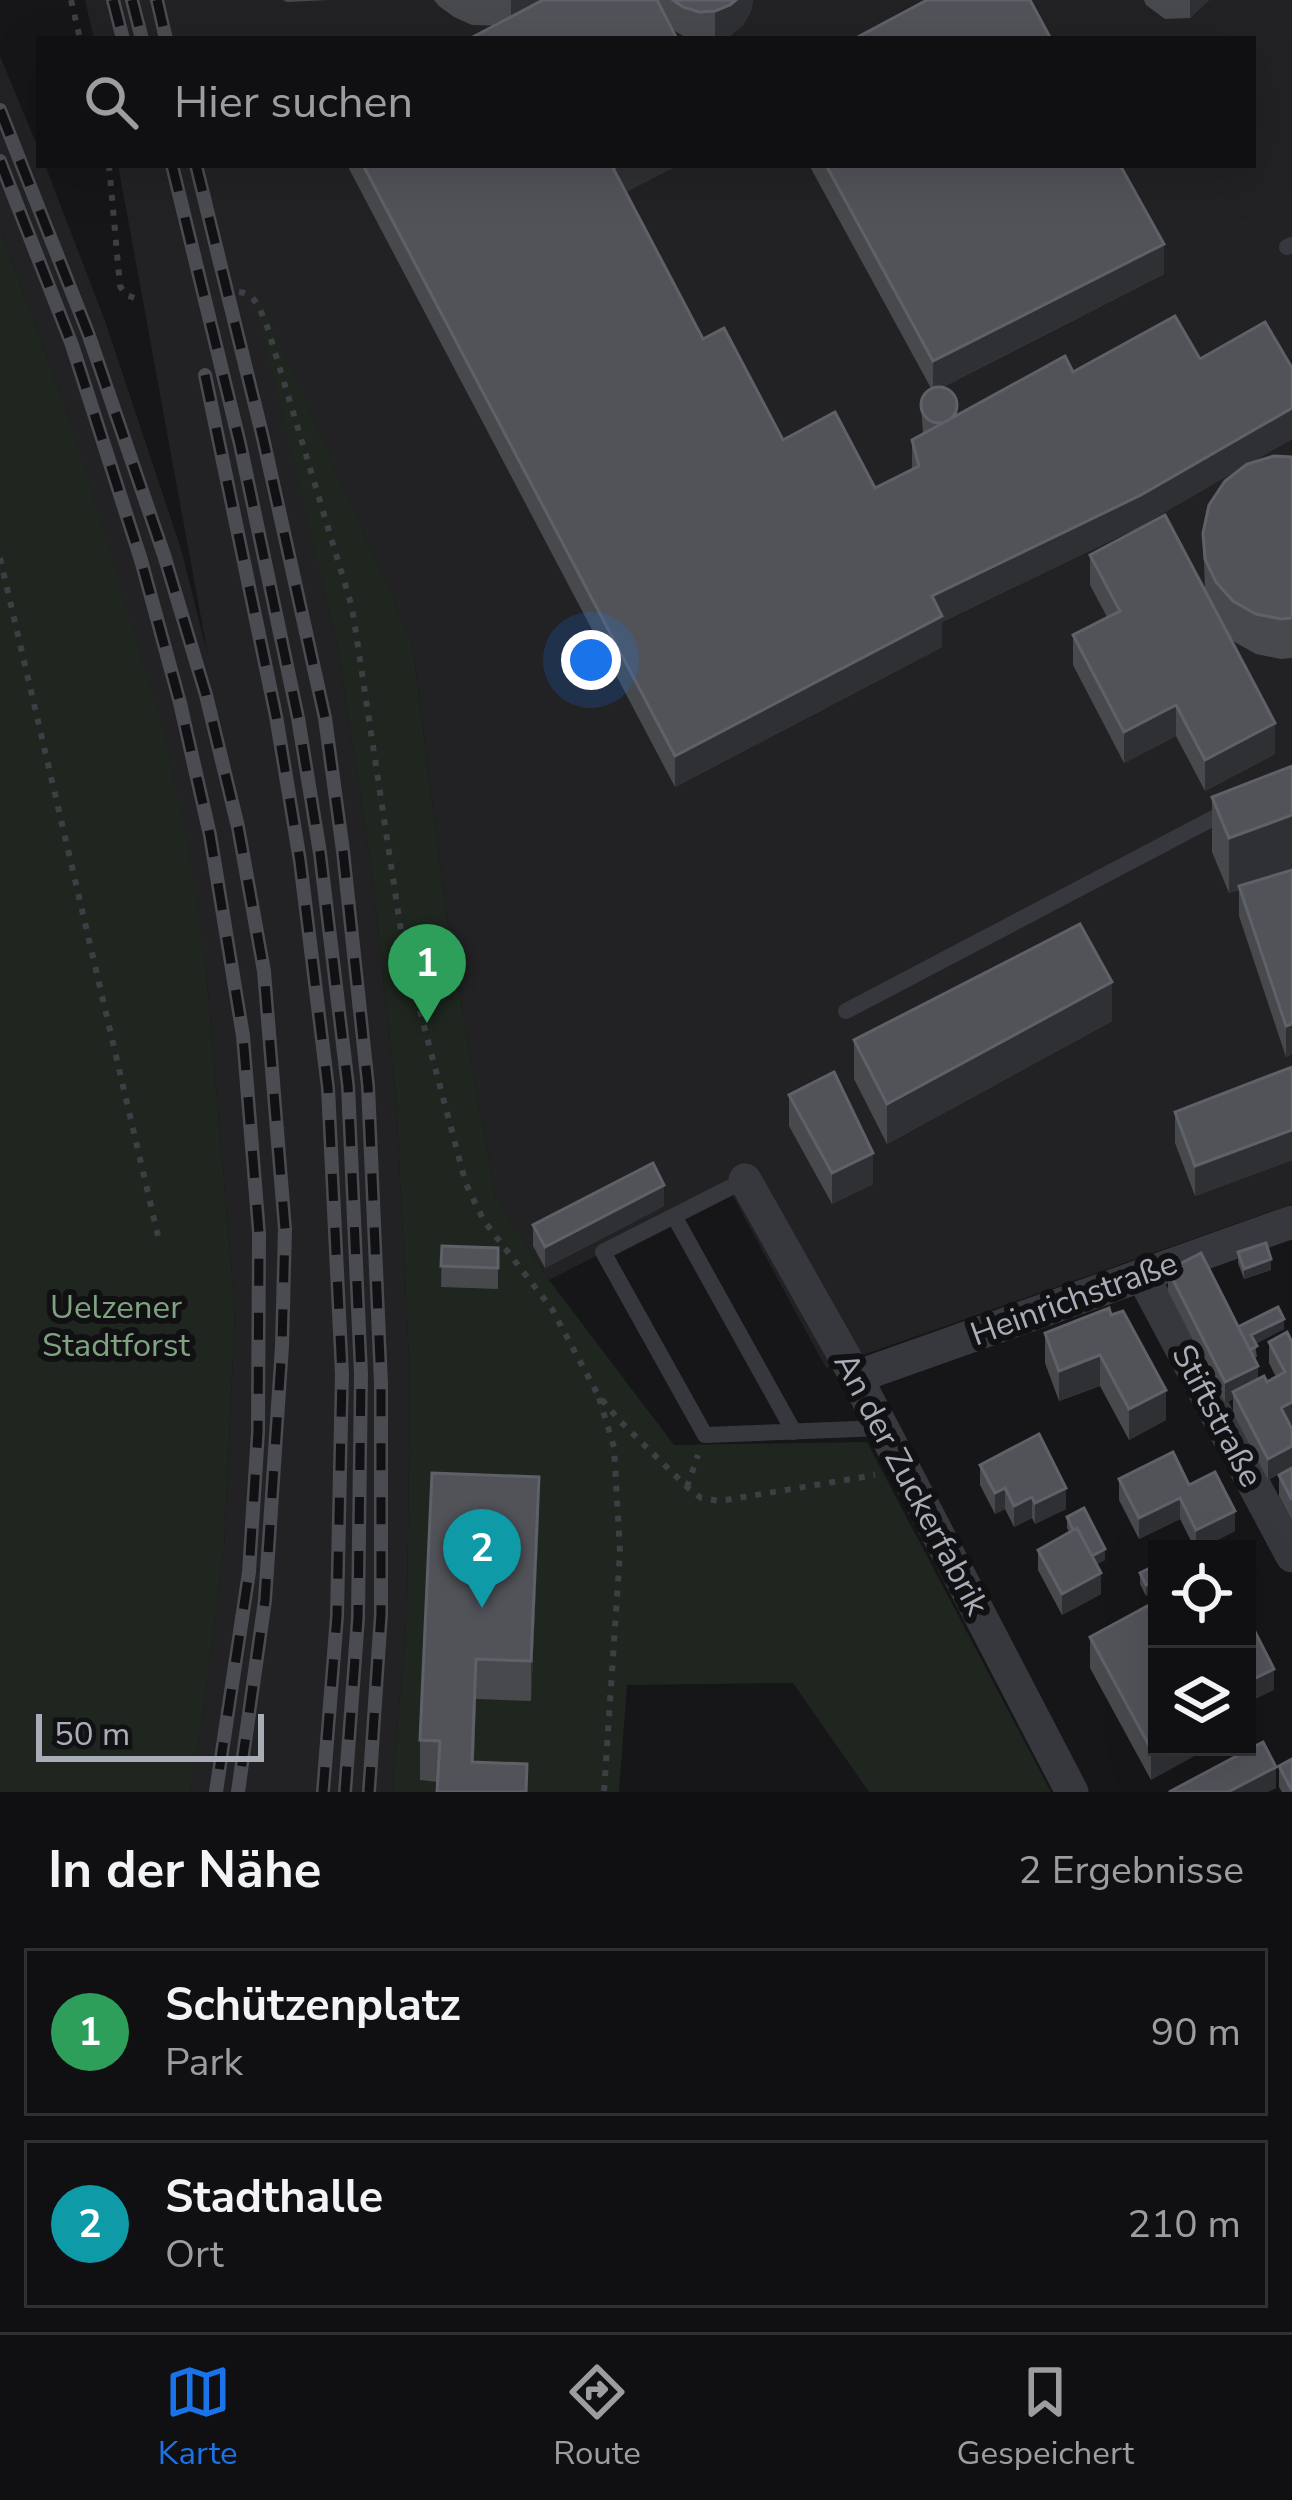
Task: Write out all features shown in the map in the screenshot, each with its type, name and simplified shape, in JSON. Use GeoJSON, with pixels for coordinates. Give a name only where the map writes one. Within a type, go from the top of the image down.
{"type":"FeatureCollection","features":[{"type":"Feature","properties":{"kind":"street","name":"An der Zuckerfabrik"},"geometry":{"type":"LineString","coordinates":[[745,1180],[856,1377],[1072,1792]]}},
{"type":"Feature","properties":{"kind":"street","name":"Heinrichstraße"},"geometry":{"type":"LineString","coordinates":[[856,1377],[1292,1222]]}},
{"type":"Feature","properties":{"kind":"street","name":"Stiftstraße"},"geometry":{"type":"LineString","coordinates":[[1142,1275],[1292,1556]]}},
{"type":"Feature","properties":{"kind":"lane"},"geometry":{"type":"LineString","coordinates":[[846,1011],[1252,798]]}},
{"type":"Feature","properties":{"kind":"lane"},"geometry":{"type":"LineString","coordinates":[[745,1180],[603,1252],[705,1435],[883,1428]]}},
{"type":"Feature","properties":{"kind":"lane"},"geometry":{"type":"LineString","coordinates":[[674,1216],[794,1432]]}},
{"type":"Feature","properties":{"kind":"path"},"geometry":{"type":"LineString","coordinates":[[71,0],[79,36]]}},
{"type":"Feature","properties":{"kind":"path"},"geometry":{"type":"LineString","coordinates":[[109,168],[120,286],[126,296],[138,299]]}},
{"type":"Feature","properties":{"kind":"path"},"geometry":{"type":"LineString","coordinates":[[239,292],[255,299],[267,326],[352,607],[404,951],[466,1184],[484,1220],[552,1309],[598,1395],[614,1447],[620,1552],[604,1792]]}},
{"type":"Feature","properties":{"kind":"path"},"geometry":{"type":"LineString","coordinates":[[0,558],[158,1236]]}},
{"type":"Feature","properties":{"kind":"path"},"geometry":{"type":"LineString","coordinates":[[598,1395],[701,1498],[720,1501],[904,1471]]}},
{"type":"Feature","properties":{"kind":"path"},"geometry":{"type":"LineString","coordinates":[[687,1487],[705,1435]]}},
{"type":"Feature","properties":{"kind":"shaded area"},"geometry":{"type":"Polygon","coordinates":[[[85,0],[1292,0],[1292,1204],[826,1368],[729,1189],[549,1280],[496,1197],[451,949],[412,641],[252,283],[338,650],[373,881],[396,1098],[410,1379],[407,1612],[392,1792],[190,1792],[224,1549],[235,1310],[206,969],[68,414],[0,228],[0,56],[36,143],[36,168],[46,168],[105,321],[181,549],[208,656],[119,168],[1256,168],[1256,36],[93,36],[85,0]]]}},
{"type":"Feature","properties":{"kind":"green space","name":"Uelzener Stadtforst"},"geometry":{"type":"Polygon","coordinates":[[[0,228],[68,414],[164,733],[187,840],[206,969],[235,1310],[224,1549],[190,1792],[0,1792],[0,228]]]}},
{"type":"Feature","properties":{"kind":"green space"},"geometry":{"type":"Polygon","coordinates":[[[249,275],[412,641],[451,949],[496,1197],[549,1280],[674,1445],[867,1442],[1051,1792],[869,1792],[793,1683],[627,1685],[619,1792],[392,1792],[407,1612],[410,1379],[396,1098],[373,881],[338,650],[249,275]]]}},
{"type":"Feature","properties":{"kind":"building"},"geometry":{"type":"Polygon","coordinates":[[[543,0],[657,0],[675,36],[475,36],[543,0]]]}},
{"type":"Feature","properties":{"kind":"building"},"geometry":{"type":"Polygon","coordinates":[[[673,0],[736,0],[715,11],[699,12],[673,0]]]}},
{"type":"Feature","properties":{"kind":"building"},"geometry":{"type":"Polygon","coordinates":[[[927,0],[1030,0],[1049,36],[860,36],[927,0]]]}},
{"type":"Feature","properties":{"kind":"building"},"geometry":{"type":"Polygon","coordinates":[[[365,168],[613,168],[703,339],[724,328],[783,440],[835,412],[875,488],[919,466],[912,440],[1065,356],[1073,372],[1175,316],[1200,359],[1265,322],[1292,368],[1292,408],[1141,495],[932,596],[942,616],[675,756],[365,168]]]}},
{"type":"Feature","properties":{"kind":"building"},"geometry":{"type":"Polygon","coordinates":[[[828,168],[1122,168],[1164,244],[933,361],[828,168]]]}},
{"type":"Feature","properties":{"kind":"building"},"geometry":{"type":"Polygon","coordinates":[[[939,387],[952,392],[957,405],[952,418],[939,423],[926,418],[921,405],[926,392],[939,387]]]}},
{"type":"Feature","properties":{"kind":"building"},"geometry":{"type":"Polygon","coordinates":[[[1274,456],[1292,457],[1292,618],[1281,619],[1256,614],[1233,601],[1216,582],[1205,559],[1203,533],[1209,505],[1225,481],[1247,464],[1274,456]]]}},
{"type":"Feature","properties":{"kind":"building"},"geometry":{"type":"Polygon","coordinates":[[[1165,515],[1275,723],[1205,760],[1176,705],[1124,732],[1073,635],[1120,611],[1090,555],[1165,515]]]}},
{"type":"Feature","properties":{"kind":"building"},"geometry":{"type":"Polygon","coordinates":[[[1292,766],[1292,815],[1229,838],[1212,797],[1292,766]]]}},
{"type":"Feature","properties":{"kind":"building"},"geometry":{"type":"Polygon","coordinates":[[[1292,870],[1292,1024],[1286,1026],[1239,886],[1292,870]]]}},
{"type":"Feature","properties":{"kind":"building"},"geometry":{"type":"Polygon","coordinates":[[[1080,924],[1112,982],[887,1104],[854,1040],[1080,924]]]}},
{"type":"Feature","properties":{"kind":"building"},"geometry":{"type":"Polygon","coordinates":[[[1292,1067],[1292,1130],[1195,1166],[1175,1112],[1292,1067]]]}},
{"type":"Feature","properties":{"kind":"building"},"geometry":{"type":"Polygon","coordinates":[[[834,1072],[873,1153],[832,1173],[789,1095],[834,1072]]]}},
{"type":"Feature","properties":{"kind":"building"},"geometry":{"type":"Polygon","coordinates":[[[653,1163],[664,1185],[545,1247],[533,1225],[653,1163]]]}},
{"type":"Feature","properties":{"kind":"building"},"geometry":{"type":"Polygon","coordinates":[[[1266,1243],[1271,1259],[1244,1269],[1238,1252],[1266,1243]]]}},
{"type":"Feature","properties":{"kind":"building"},"geometry":{"type":"Polygon","coordinates":[[[442,1246],[498,1248],[498,1268],[441,1266],[442,1246]]]}},
{"type":"Feature","properties":{"kind":"building"},"geometry":{"type":"Polygon","coordinates":[[[1201,1253],[1258,1366],[1225,1382],[1168,1270],[1201,1253]]]}},
{"type":"Feature","properties":{"kind":"building"},"geometry":{"type":"Polygon","coordinates":[[[1278,1307],[1284,1319],[1251,1335],[1257,1346],[1250,1350],[1238,1327],[1278,1307]]]}},
{"type":"Feature","properties":{"kind":"building"},"geometry":{"type":"Polygon","coordinates":[[[1109,1308],[1111,1315],[1123,1311],[1166,1390],[1129,1409],[1100,1355],[1059,1371],[1045,1333],[1109,1308]]]}},
{"type":"Feature","properties":{"kind":"building"},"geometry":{"type":"Polygon","coordinates":[[[1287,1332],[1292,1342],[1292,1402],[1281,1408],[1292,1429],[1292,1446],[1268,1459],[1233,1392],[1264,1376],[1267,1382],[1285,1372],[1269,1342],[1287,1332]]]}},
{"type":"Feature","properties":{"kind":"building"},"geometry":{"type":"Polygon","coordinates":[[[1039,1434],[1066,1488],[1035,1503],[1032,1497],[1014,1506],[1005,1488],[995,1493],[980,1465],[1039,1434]]]}},
{"type":"Feature","properties":{"kind":"building"},"geometry":{"type":"Polygon","coordinates":[[[1173,1452],[1189,1485],[1215,1472],[1235,1511],[1196,1530],[1180,1498],[1139,1518],[1119,1479],[1173,1452]]]}},
{"type":"Feature","properties":{"kind":"building"},"geometry":{"type":"Polygon","coordinates":[[[1292,1468],[1292,1500],[1279,1475],[1292,1468]]]}},
{"type":"Feature","properties":{"kind":"building"},"geometry":{"type":"Polygon","coordinates":[[[432,1473],[539,1477],[531,1661],[476,1659],[472,1762],[527,1764],[526,1792],[437,1792],[440,1741],[420,1740],[432,1473]]]}},
{"type":"Feature","properties":{"kind":"building"},"geometry":{"type":"Polygon","coordinates":[[[1084,1508],[1105,1549],[1092,1556],[1067,1517],[1084,1508]]]}},
{"type":"Feature","properties":{"kind":"building"},"geometry":{"type":"Polygon","coordinates":[[[1077,1528],[1101,1573],[1062,1594],[1038,1550],[1077,1528]]]}},
{"type":"Feature","properties":{"kind":"building"},"geometry":{"type":"Polygon","coordinates":[[[1148,1606],[1148,1743],[1090,1637],[1148,1606]]]}},
{"type":"Feature","properties":{"kind":"building"},"geometry":{"type":"Polygon","coordinates":[[[1256,1634],[1274,1669],[1256,1678],[1256,1634]]]}},
{"type":"Feature","properties":{"kind":"building"},"geometry":{"type":"Polygon","coordinates":[[[1263,1742],[1276,1767],[1228,1792],[1169,1792],[1237,1756],[1256,1756],[1256,1746],[1263,1742]]]}},
{"type":"Feature","properties":{"kind":"building"},"geometry":{"type":"Polygon","coordinates":[[[1292,1759],[1292,1791],[1279,1766],[1292,1759]]]}},
{"type":"Feature","properties":{"kind":"railway"},"geometry":{"type":"LineString","coordinates":[[113,0],[122,36]]}},
{"type":"Feature","properties":{"kind":"railway"},"geometry":{"type":"LineString","coordinates":[[132,0],[141,36]]}},
{"type":"Feature","properties":{"kind":"railway"},"geometry":{"type":"LineString","coordinates":[[157,0],[165,36]]}},
{"type":"Feature","properties":{"kind":"railway"},"geometry":{"type":"LineString","coordinates":[[0,110],[88,333],[164,555],[206,695],[238,827],[264,971],[285,1229],[282,1346],[265,1600],[238,1792]]}},
{"type":"Feature","properties":{"kind":"railway"},"geometry":{"type":"LineString","coordinates":[[0,161],[72,345],[141,560],[210,835],[243,1036],[259,1233],[258,1432],[249,1572],[216,1792]]}},
{"type":"Feature","properties":{"kind":"railway"},"geometry":{"type":"LineString","coordinates":[[173,168],[240,444],[298,718],[320,853],[348,1086],[361,1374],[358,1618],[345,1792]]}},
{"type":"Feature","properties":{"kind":"railway"},"geometry":{"type":"LineString","coordinates":[[197,168],[325,718],[368,1086],[381,1383],[381,1614],[369,1792]]}},
{"type":"Feature","properties":{"kind":"railway"},"geometry":{"type":"LineString","coordinates":[[205,375],[276,716],[300,861],[328,1088],[342,1374],[337,1616],[323,1792]]}},
{"type":"Feature","properties":{"kind":"place","name":"Schützenplatz"},"geometry":{"type":"Point","coordinates":[427,1023]}},
{"type":"Feature","properties":{"kind":"place","name":"Stadthalle"},"geometry":{"type":"Point","coordinates":[482,1608]}}]}
